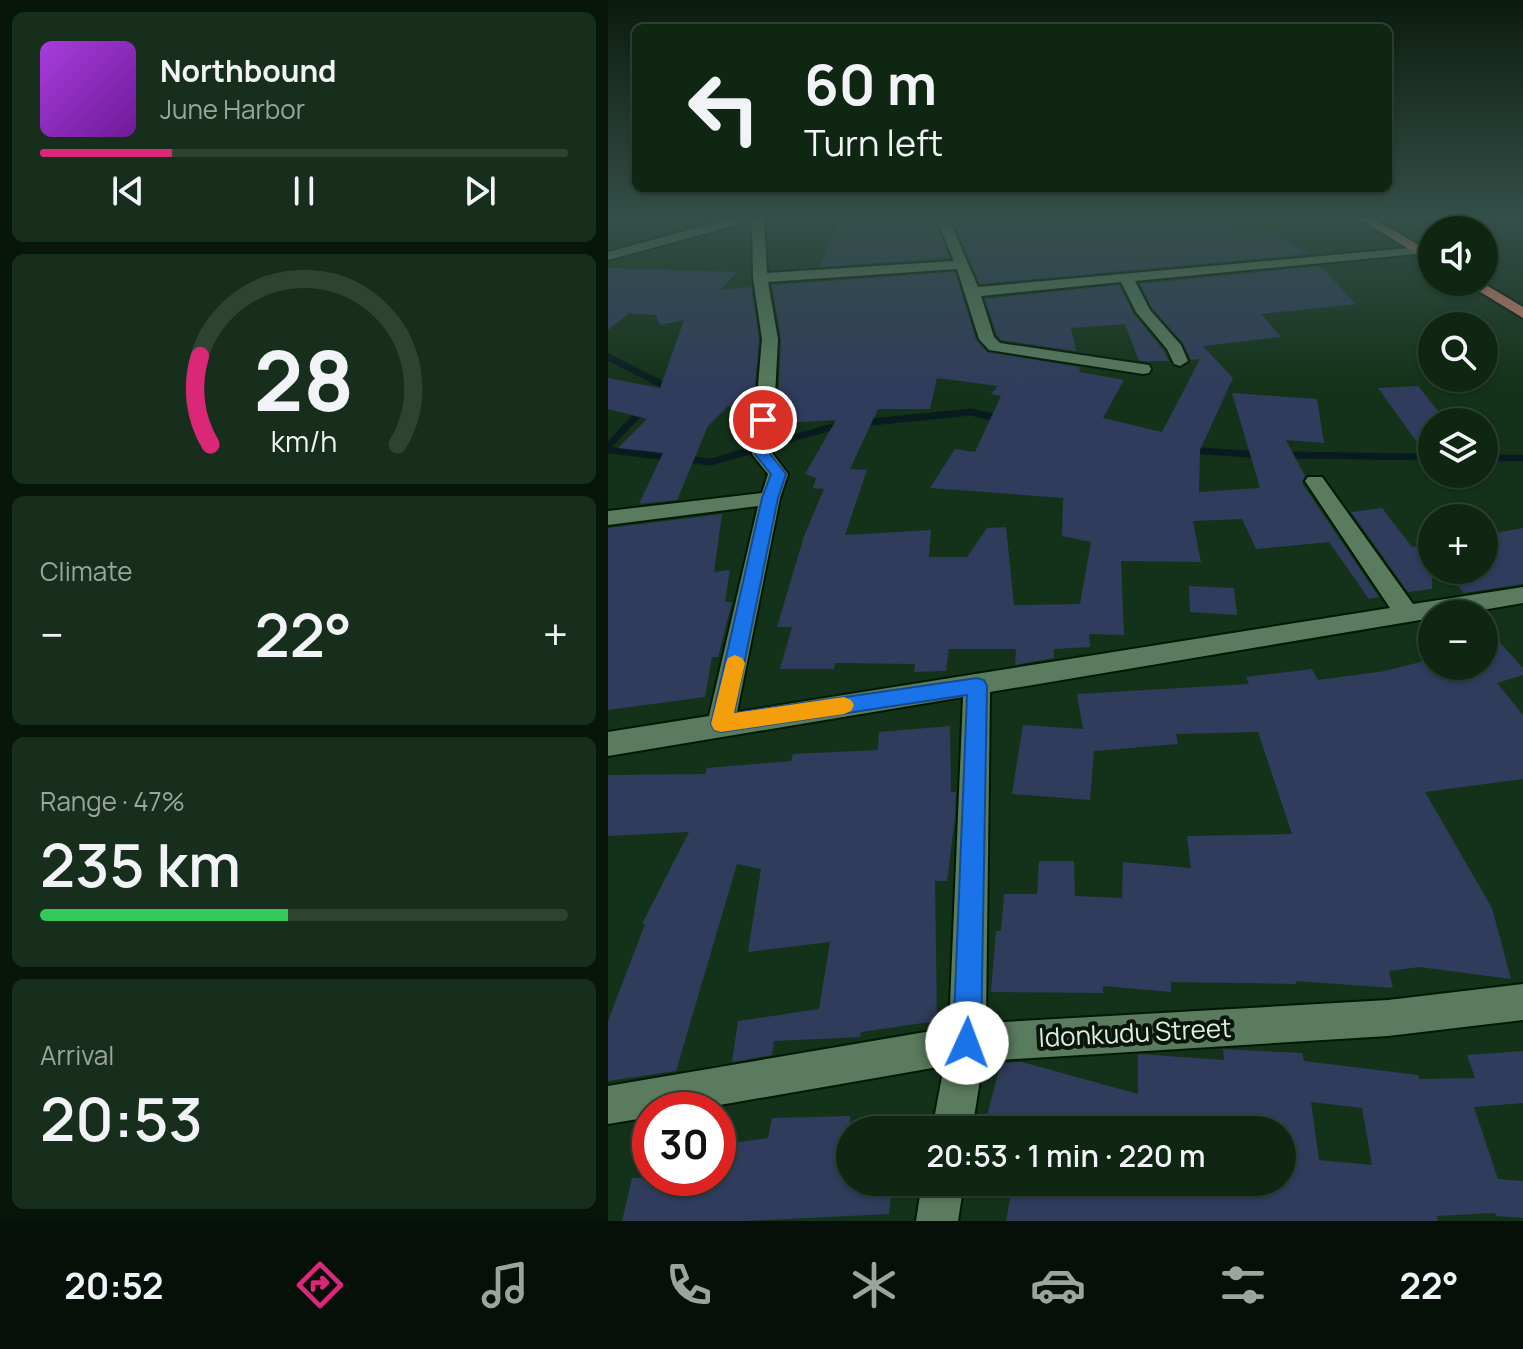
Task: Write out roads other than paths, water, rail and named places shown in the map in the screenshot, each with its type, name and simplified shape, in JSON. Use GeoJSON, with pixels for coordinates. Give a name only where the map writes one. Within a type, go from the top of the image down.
{"type":"FeatureCollection","features":[{"type":"Feature","properties":{"kind":"highway"},"geometry":{"type":"LineString","coordinates":[[1498,282],[1523,297]]}},
{"type":"Feature","properties":{"kind":"highway"},"geometry":{"type":"LineString","coordinates":[[1494,296],[1523,313]]}},
{"type":"Feature","properties":{"kind":"street"},"geometry":{"type":"LineString","coordinates":[[721,724],[770,498],[778,474],[762,454],[770,339],[760,274]]}},
{"type":"Feature","properties":{"kind":"street"},"geometry":{"type":"LineString","coordinates":[[760,278],[822,274]]}},
{"type":"Feature","properties":{"kind":"street"},"geometry":{"type":"LineString","coordinates":[[965,274],[987,339],[995,347],[1143,369]]}},
{"type":"Feature","properties":{"kind":"street"},"geometry":{"type":"LineString","coordinates":[[973,292],[1158,274]]}},
{"type":"Feature","properties":{"kind":"street"},"geometry":{"type":"LineString","coordinates":[[1126,277],[1143,312],[1175,348],[1180,361]]}},
{"type":"Feature","properties":{"kind":"street"},"geometry":{"type":"LineString","coordinates":[[1315,481],[1407,614]]}},
{"type":"Feature","properties":{"kind":"street"},"geometry":{"type":"LineString","coordinates":[[608,518],[770,498]]}},
{"type":"Feature","properties":{"kind":"street"},"geometry":{"type":"LineString","coordinates":[[608,744],[1523,595]]}},
{"type":"Feature","properties":{"kind":"street"},"geometry":{"type":"LineString","coordinates":[[954,1116],[967,1043],[977,686]]}},
{"type":"Feature","properties":{"kind":"street","name":"Idonkudu Street"},"geometry":{"type":"LineString","coordinates":[[608,1105],[967,1043],[1388,1018],[1523,1002]]}},
{"type":"Feature","properties":{"kind":"street"},"geometry":{"type":"LineString","coordinates":[[937,1221],[941,1196]]}},
{"type":"Feature","properties":{"kind":"waterway"},"geometry":{"type":"LineString","coordinates":[[608,357],[665,386],[663,389]]}},
{"type":"Feature","properties":{"kind":"waterway"},"geometry":{"type":"LineString","coordinates":[[608,446],[644,408]]}},
{"type":"Feature","properties":{"kind":"waterway"},"geometry":{"type":"LineString","coordinates":[[861,423],[971,412],[1001,419]]}},
{"type":"Feature","properties":{"kind":"waterway"},"geometry":{"type":"LineString","coordinates":[[608,450],[711,462],[842,424]]}},
{"type":"Feature","properties":{"kind":"waterway"},"geometry":{"type":"LineString","coordinates":[[1189,450],[1262,455]]}},
{"type":"Feature","properties":{"kind":"waterway"},"geometry":{"type":"LineString","coordinates":[[1284,455],[1418,457]]}},
{"type":"Feature","properties":{"kind":"waterway"},"geometry":{"type":"LineString","coordinates":[[1498,458],[1523,458]]}}]}
